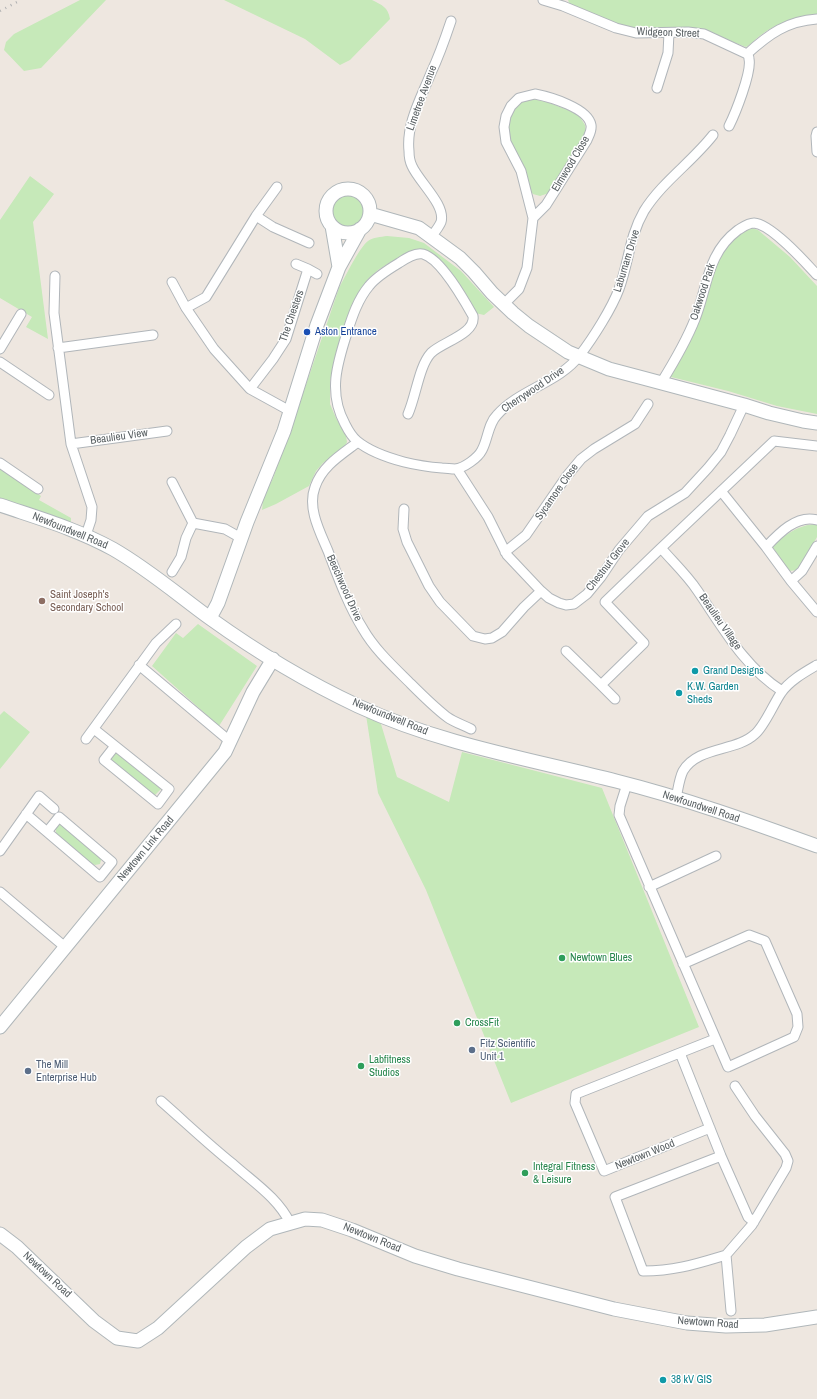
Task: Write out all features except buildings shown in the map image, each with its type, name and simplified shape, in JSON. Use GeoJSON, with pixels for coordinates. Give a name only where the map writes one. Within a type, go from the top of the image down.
{"type":"FeatureCollection","features":[{"type":"Feature","properties":{"kind":"street","name":"Widgeon Street"},"geometry":{"type":"LineString","coordinates":[[542,0],[563,6],[616,28],[636,33],[688,32],[704,34],[747,54]]}},
{"type":"Feature","properties":{"kind":"street"},"geometry":{"type":"LineString","coordinates":[[729,126],[738,107],[745,82],[750,60],[747,54],[760,42],[781,28],[792,23],[817,19]]}},
{"type":"Feature","properties":{"kind":"street","name":"Limetree Avenue"},"geometry":{"type":"LineString","coordinates":[[431,238],[441,223],[442,216],[439,207],[418,178],[411,165],[408,150],[409,135],[412,119],[445,40],[450,21]]}},
{"type":"Feature","properties":{"kind":"street"},"geometry":{"type":"LineString","coordinates":[[657,88],[668,53],[669,33]]}},
{"type":"Feature","properties":{"kind":"street","name":"Elmwood Close"},"geometry":{"type":"LineString","coordinates":[[504,304],[519,289],[527,268],[533,218],[521,171],[506,142],[504,127],[509,111],[519,98],[535,94],[548,96],[582,111],[591,124],[591,131],[587,140],[546,205],[533,218]]}},
{"type":"Feature","properties":{"kind":"street"},"geometry":{"type":"LineString","coordinates":[[817,132],[817,152]]}},
{"type":"Feature","properties":{"kind":"street","name":"Laburnam Drive"},"geometry":{"type":"LineString","coordinates":[[579,357],[616,297],[624,274],[630,244],[644,212],[659,192],[705,146],[713,135]]}},
{"type":"Feature","properties":{"kind":"street"},"geometry":{"type":"LineString","coordinates":[[186,308],[206,297],[256,216],[276,187]]}},
{"type":"Feature","properties":{"kind":"street"},"geometry":{"type":"LineString","coordinates":[[332,226],[342,232],[353,233],[360,229],[368,221],[370,214],[366,199],[361,194],[352,190],[343,190],[335,193],[326,206],[327,217],[332,226],[339,267]]}},
{"type":"Feature","properties":{"kind":"street"},"geometry":{"type":"LineString","coordinates":[[370,214],[419,228],[460,258],[504,304],[529,326],[568,352],[609,369],[744,405],[768,413],[817,423]]}},
{"type":"Feature","properties":{"kind":"street"},"geometry":{"type":"LineString","coordinates":[[256,216],[273,227],[309,243]]}},
{"type":"Feature","properties":{"kind":"street","name":"Oakwood Park"},"geometry":{"type":"LineString","coordinates":[[661,383],[681,351],[696,318],[712,262],[725,242],[746,225],[754,223],[762,225],[770,230],[817,274]]}},
{"type":"Feature","properties":{"kind":"street"},"geometry":{"type":"LineString","coordinates":[[210,618],[218,603],[241,538],[284,431],[317,325],[339,267],[360,229]]}},
{"type":"Feature","properties":{"kind":"street"},"geometry":{"type":"LineString","coordinates":[[408,414],[415,397],[426,360],[436,349],[467,331],[474,321],[469,309],[442,268],[433,259],[419,254],[397,264],[368,287],[360,300],[347,332],[336,372],[335,399],[342,420],[350,434],[358,442],[369,449],[402,461],[432,467],[457,469]]}},
{"type":"Feature","properties":{"kind":"street"},"geometry":{"type":"LineString","coordinates":[[296,264],[317,274]]}},
{"type":"Feature","properties":{"kind":"street","name":"The Chesters"},"geometry":{"type":"LineString","coordinates":[[250,389],[286,339],[308,269]]}},
{"type":"Feature","properties":{"kind":"street"},"geometry":{"type":"LineString","coordinates":[[55,276],[54,313],[72,444],[92,507],[91,520],[86,535]]}},
{"type":"Feature","properties":{"kind":"street"},"geometry":{"type":"LineString","coordinates":[[172,282],[186,308],[214,349],[250,389],[290,411]]}},
{"type":"Feature","properties":{"kind":"street"},"geometry":{"type":"LineString","coordinates":[[0,349],[21,314]]}},
{"type":"Feature","properties":{"kind":"street"},"geometry":{"type":"LineString","coordinates":[[58,348],[153,335]]}},
{"type":"Feature","properties":{"kind":"street","name":"Cherrywood Drive"},"geometry":{"type":"LineString","coordinates":[[457,469],[476,458],[482,451],[490,426],[496,416],[521,396],[557,376],[579,357]]}},
{"type":"Feature","properties":{"kind":"street"},"geometry":{"type":"LineString","coordinates":[[0,362],[49,395]]}},
{"type":"Feature","properties":{"kind":"street","name":"Sycamore Close"},"geometry":{"type":"LineString","coordinates":[[505,552],[526,535],[566,477],[581,459],[594,449],[635,424],[648,404]]}},
{"type":"Feature","properties":{"kind":"street","name":"Chestnut Grove"},"geometry":{"type":"LineString","coordinates":[[457,469],[499,536],[505,552],[541,591],[550,598],[566,605],[574,604],[587,594],[601,577],[619,550],[648,516],[685,493],[708,468],[721,452],[744,405]]}},
{"type":"Feature","properties":{"kind":"street","name":"Beaulieu View"},"geometry":{"type":"LineString","coordinates":[[72,444],[168,431]]}},
{"type":"Feature","properties":{"kind":"street"},"geometry":{"type":"LineString","coordinates":[[601,684],[644,643],[605,602],[774,441],[817,446]]}},
{"type":"Feature","properties":{"kind":"street","name":"Beechwood Drive"},"geometry":{"type":"LineString","coordinates":[[358,442],[336,458],[323,470],[314,488],[313,507],[316,522],[353,611],[362,629],[372,643],[437,709],[448,718],[471,729]]}},
{"type":"Feature","properties":{"kind":"street"},"geometry":{"type":"LineString","coordinates":[[0,463],[38,489]]}},
{"type":"Feature","properties":{"kind":"street"},"geometry":{"type":"LineString","coordinates":[[172,482],[193,523]]}},
{"type":"Feature","properties":{"kind":"street"},"geometry":{"type":"LineString","coordinates":[[721,491],[766,547],[791,582],[817,612]]}},
{"type":"Feature","properties":{"kind":"street","name":"Newfoundwell Road"},"geometry":{"type":"LineString","coordinates":[[0,505],[86,535],[132,560],[159,578],[210,618],[239,638],[316,685],[360,706],[404,724],[460,743],[627,784],[676,798],[710,808],[817,846]]}},
{"type":"Feature","properties":{"kind":"street"},"geometry":{"type":"LineString","coordinates":[[404,509],[403,529],[407,542],[429,586],[440,602],[473,636],[485,639],[492,638],[502,632],[524,607],[541,591]]}},
{"type":"Feature","properties":{"kind":"street"},"geometry":{"type":"LineString","coordinates":[[766,547],[782,530],[796,522],[812,519],[817,520]]}},
{"type":"Feature","properties":{"kind":"street"},"geometry":{"type":"LineString","coordinates":[[193,523],[225,529],[241,538]]}},
{"type":"Feature","properties":{"kind":"street"},"geometry":{"type":"LineString","coordinates":[[172,572],[182,557],[186,538],[193,523]]}},
{"type":"Feature","properties":{"kind":"street"},"geometry":{"type":"LineString","coordinates":[[791,582],[802,571],[817,546]]}},
{"type":"Feature","properties":{"kind":"street","name":"Beaulieu Village"},"geometry":{"type":"LineString","coordinates":[[661,548],[696,589],[724,630],[754,668],[782,692]]}},
{"type":"Feature","properties":{"kind":"street"},"geometry":{"type":"LineString","coordinates":[[86,739],[156,643],[176,624]]}},
{"type":"Feature","properties":{"kind":"street"},"geometry":{"type":"LineString","coordinates":[[566,651],[615,699]]}},
{"type":"Feature","properties":{"kind":"street","name":"Newtown Link Road"},"geometry":{"type":"LineString","coordinates":[[0,1027],[225,752],[253,692],[273,659]]}},
{"type":"Feature","properties":{"kind":"street"},"geometry":{"type":"LineString","coordinates":[[139,665],[231,741]]}},
{"type":"Feature","properties":{"kind":"street"},"geometry":{"type":"LineString","coordinates":[[676,798],[683,772],[688,765],[698,758],[738,744],[757,733],[782,692],[792,682],[817,665]]}},
{"type":"Feature","properties":{"kind":"street"},"geometry":{"type":"LineString","coordinates":[[94,729],[115,746],[169,790],[158,804],[104,760],[115,746]]}},
{"type":"Feature","properties":{"kind":"street"},"geometry":{"type":"LineString","coordinates":[[627,784],[620,806],[619,815],[683,964],[728,1067],[794,1036],[798,1027],[797,1014],[765,941],[749,935],[683,964]]}},
{"type":"Feature","properties":{"kind":"street"},"geometry":{"type":"LineString","coordinates":[[0,851],[39,796],[54,808]]}},
{"type":"Feature","properties":{"kind":"street"},"geometry":{"type":"LineString","coordinates":[[26,814],[47,832],[100,877],[112,862],[60,817],[47,832]]}},
{"type":"Feature","properties":{"kind":"street"},"geometry":{"type":"LineString","coordinates":[[650,887],[716,856]]}},
{"type":"Feature","properties":{"kind":"street"},"geometry":{"type":"LineString","coordinates":[[0,892],[65,948]]}},
{"type":"Feature","properties":{"kind":"street","name":"Newtown Wood"},"geometry":{"type":"LineString","coordinates":[[710,1128],[604,1171],[576,1103],[576,1094],[716,1039]]}},
{"type":"Feature","properties":{"kind":"street"},"geometry":{"type":"LineString","coordinates":[[680,1053],[721,1156],[748,1217],[754,1222]]}},
{"type":"Feature","properties":{"kind":"street"},"geometry":{"type":"LineString","coordinates":[[721,1156],[615,1197],[642,1271],[662,1271],[683,1268],[726,1255],[754,1222],[786,1168],[788,1161],[785,1154],[755,1116],[735,1086]]}},
{"type":"Feature","properties":{"kind":"street"},"geometry":{"type":"LineString","coordinates":[[161,1101],[254,1181],[284,1212],[290,1223]]}},
{"type":"Feature","properties":{"kind":"street","name":"Newtown Road"},"geometry":{"type":"LineString","coordinates":[[0,1234],[17,1247],[94,1320],[116,1338],[138,1341],[158,1328],[246,1247],[270,1230],[305,1219],[322,1220],[352,1230],[415,1256],[458,1269],[614,1309],[687,1324],[726,1326],[766,1325],[817,1317]]}},
{"type":"Feature","properties":{"kind":"street"},"geometry":{"type":"LineString","coordinates":[[726,1255],[731,1311]]}},
{"type":"Feature","properties":{"kind":"green space"},"geometry":{"type":"Polygon","coordinates":[[[80,0],[106,0],[41,68],[24,71],[4,50],[6,42],[14,34],[80,0]]]}},
{"type":"Feature","properties":{"kind":"green space"},"geometry":{"type":"Polygon","coordinates":[[[224,0],[372,0],[382,5],[386,9],[390,19],[350,60],[340,65],[305,39],[224,0]]]}},
{"type":"Feature","properties":{"kind":"green space"},"geometry":{"type":"Polygon","coordinates":[[[568,0],[817,0],[817,16],[795,19],[773,27],[746,47],[710,33],[623,27],[570,5],[568,0]]]}},
{"type":"Feature","properties":{"kind":"green space"},"geometry":{"type":"Polygon","coordinates":[[[528,98],[547,102],[578,114],[585,125],[586,131],[584,138],[549,193],[540,196],[533,194],[529,189],[507,133],[509,119],[514,109],[522,100],[528,98]]]}},
{"type":"Feature","properties":{"kind":"green space"},"geometry":{"type":"Polygon","coordinates":[[[30,176],[54,194],[33,222],[48,339],[26,327],[32,317],[0,298],[0,220],[30,176]]]}},
{"type":"Feature","properties":{"kind":"green space"},"geometry":{"type":"Polygon","coordinates":[[[348,193],[358,196],[363,201],[366,211],[363,221],[358,226],[348,229],[338,226],[333,221],[330,211],[333,201],[338,196],[348,193]]]}},
{"type":"Feature","properties":{"kind":"green space"},"geometry":{"type":"Polygon","coordinates":[[[752,228],[758,230],[790,257],[817,286],[817,414],[777,406],[728,391],[671,377],[671,371],[721,249],[745,230],[752,228]]]}},
{"type":"Feature","properties":{"kind":"green space"},"geometry":{"type":"Polygon","coordinates":[[[387,236],[409,238],[424,243],[461,271],[494,307],[484,315],[475,313],[436,256],[427,251],[407,254],[378,270],[367,280],[359,294],[346,327],[330,381],[330,404],[346,436],[347,442],[344,448],[323,463],[316,471],[309,486],[262,510],[265,490],[272,481],[283,452],[339,288],[352,263],[364,245],[368,241],[377,237],[387,236]]]}},
{"type":"Feature","properties":{"kind":"green space"},"geometry":{"type":"Polygon","coordinates":[[[0,468],[41,496],[39,500],[71,518],[71,523],[0,498],[0,468]]]}},
{"type":"Feature","properties":{"kind":"green space"},"geometry":{"type":"Polygon","coordinates":[[[817,524],[817,537],[798,570],[789,571],[772,546],[798,528],[817,524]]]}},
{"type":"Feature","properties":{"kind":"green space"},"geometry":{"type":"Polygon","coordinates":[[[198,624],[257,666],[219,726],[152,666],[176,633],[183,638],[198,624]]]}},
{"type":"Feature","properties":{"kind":"green space"},"geometry":{"type":"Polygon","coordinates":[[[4,711],[30,732],[0,769],[0,715],[4,711]]]}},
{"type":"Feature","properties":{"kind":"green space","name":"Newtown Blues"},"geometry":{"type":"Polygon","coordinates":[[[366,715],[381,724],[397,777],[449,802],[462,752],[602,788],[699,1027],[511,1103],[426,890],[378,793],[366,715]]]}},
{"type":"Feature","properties":{"kind":"green space"},"geometry":{"type":"Polygon","coordinates":[[[118,752],[159,786],[161,789],[155,795],[150,793],[111,761],[110,757],[113,753],[118,752]]]}},
{"type":"Feature","properties":{"kind":"green space"},"geometry":{"type":"Polygon","coordinates":[[[63,825],[99,855],[101,860],[100,864],[95,865],[91,863],[56,833],[56,827],[63,825]]]}},
{"type":"Feature","properties":{"kind":"railway"},"geometry":{"type":"LineString","coordinates":[[0,11],[21,0]]}},
{"type":"Feature","properties":{"kind":"place","name":"Aston Entrance"},"geometry":{"type":"Point","coordinates":[307,332]}},
{"type":"Feature","properties":{"kind":"place","name":"Saint Joseph's Secondary School"},"geometry":{"type":"Point","coordinates":[42,601]}},
{"type":"Feature","properties":{"kind":"place","name":"Grand Designs"},"geometry":{"type":"Point","coordinates":[695,671]}},
{"type":"Feature","properties":{"kind":"place","name":"K.W. Garden Sheds"},"geometry":{"type":"Point","coordinates":[679,693]}},
{"type":"Feature","properties":{"kind":"place","name":"Newtown Blues"},"geometry":{"type":"Point","coordinates":[562,958]}},
{"type":"Feature","properties":{"kind":"place","name":"CrossFit"},"geometry":{"type":"Point","coordinates":[457,1023]}},
{"type":"Feature","properties":{"kind":"place","name":"Fitz Scientific Unit 1"},"geometry":{"type":"Point","coordinates":[472,1050]}},
{"type":"Feature","properties":{"kind":"place","name":"Labfitness Studios"},"geometry":{"type":"Point","coordinates":[361,1066]}},
{"type":"Feature","properties":{"kind":"place","name":"The Mill Enterprise Hub"},"geometry":{"type":"Point","coordinates":[28,1071]}},
{"type":"Feature","properties":{"kind":"place","name":"Integral Fitness & Leisure"},"geometry":{"type":"Point","coordinates":[525,1173]}},
{"type":"Feature","properties":{"kind":"place","name":"38 kV GIS"},"geometry":{"type":"Point","coordinates":[663,1380]}}]}
